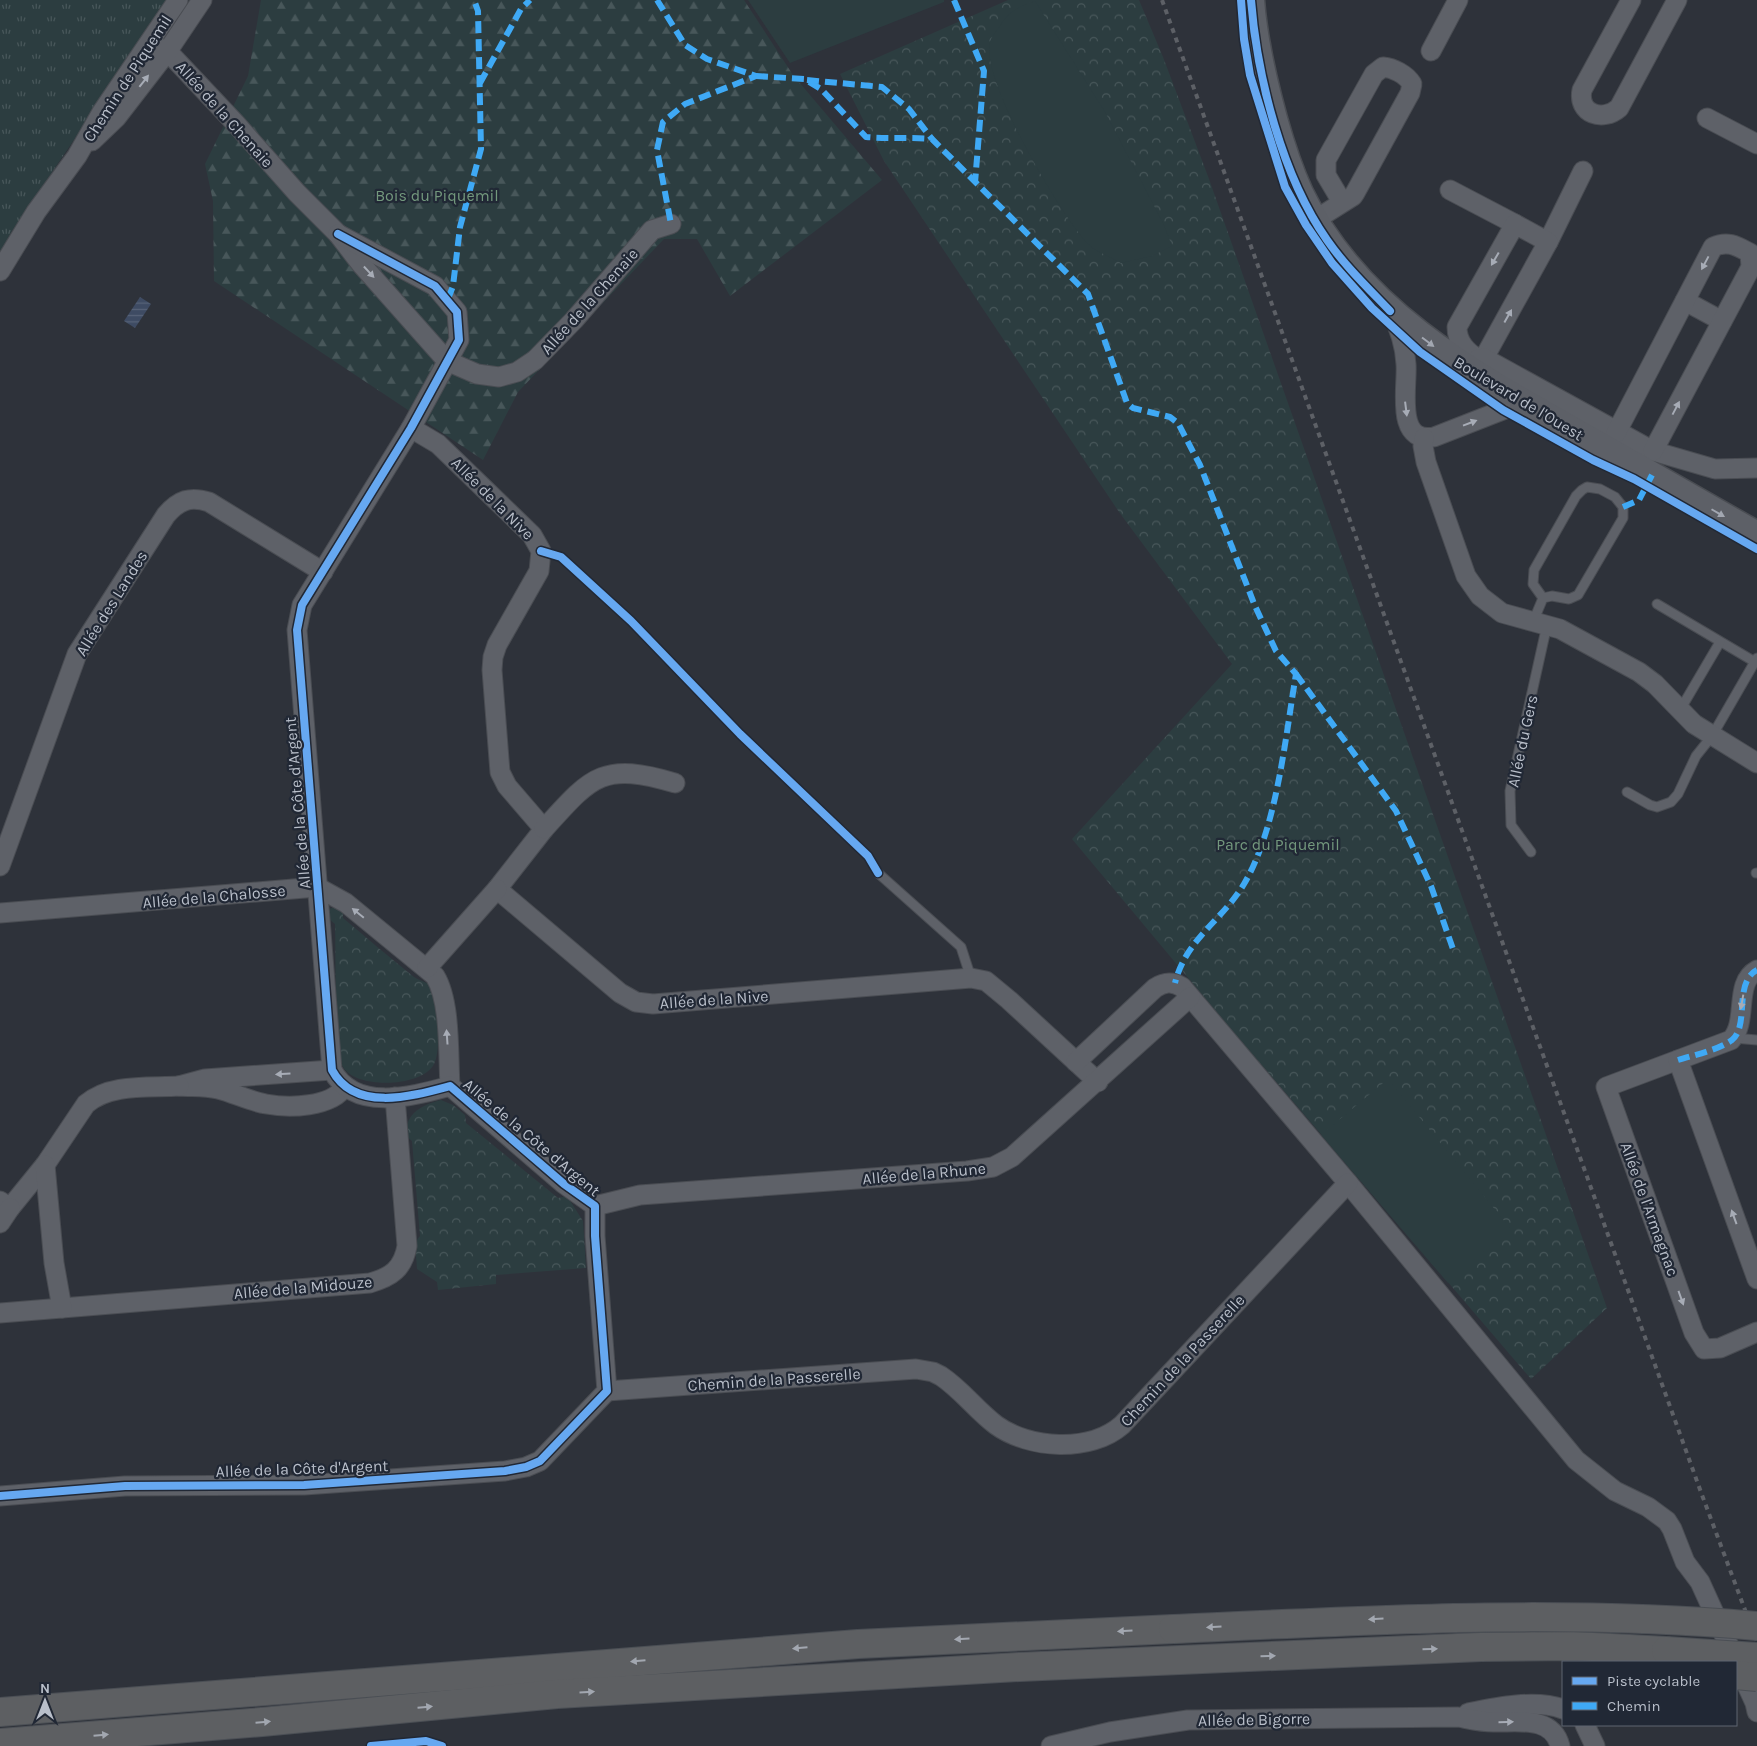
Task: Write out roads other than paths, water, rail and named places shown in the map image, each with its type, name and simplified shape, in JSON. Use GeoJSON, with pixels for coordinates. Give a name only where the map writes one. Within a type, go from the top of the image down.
{"type":"FeatureCollection","features":[{"type":"Feature","properties":{"kind":"highway"},"geometry":{"type":"LineString","coordinates":[[0,1712],[858,1644],[1419,1617],[1653,1603],[1757,1608]]}},
{"type":"Feature","properties":{"kind":"highway"},"geometry":{"type":"LineString","coordinates":[[1419,1617],[1573,1616],[1683,1619],[1757,1626]]}},
{"type":"Feature","properties":{"kind":"highway"},"geometry":{"type":"LineString","coordinates":[[0,1743],[252,1723],[557,1694],[1166,1660],[1481,1647],[1574,1646],[1757,1657]]}},
{"type":"Feature","properties":{"kind":"highway"},"geometry":{"type":"LineString","coordinates":[[1481,1647],[1614,1661]]}},
{"type":"Feature","properties":{"kind":"highway"},"geometry":{"type":"LineString","coordinates":[[1737,1675],[1757,1677]]}},
{"type":"Feature","properties":{"kind":"street","name":"Chemin de Piquemil"},"geometry":{"type":"LineString","coordinates":[[0,271],[36,212],[77,156],[102,112],[178,0]]}},
{"type":"Feature","properties":{"kind":"street","name":"Chemin de Piquemil"},"geometry":{"type":"LineString","coordinates":[[77,156],[116,118],[167,52],[202,0]]}},
{"type":"Feature","properties":{"kind":"street","name":"Boulevard de l'Ouest"},"geometry":{"type":"LineString","coordinates":[[1251,0],[1257,56],[1285,157],[1300,193],[1327,240],[1390,311],[1431,344],[1478,363]]}},
{"type":"Feature","properties":{"kind":"street"},"geometry":{"type":"LineString","coordinates":[[1431,51],[1458,0]]}},
{"type":"Feature","properties":{"kind":"street"},"geometry":{"type":"LineString","coordinates":[[1631,0],[1582,90],[1585,110],[1596,115],[1610,115],[1619,108],[1677,0]]}},
{"type":"Feature","properties":{"kind":"street","name":"Allée de la Chenaie"},"geometry":{"type":"LineString","coordinates":[[150,42],[167,52],[338,234],[361,264],[447,361],[477,374],[499,377],[517,372],[535,360],[574,320],[652,230],[671,224]]}},
{"type":"Feature","properties":{"kind":"street"},"geometry":{"type":"LineString","coordinates":[[1315,220],[1353,196],[1412,88],[1410,80],[1394,70],[1382,67],[1374,74],[1326,160],[1326,175],[1342,202]]}},
{"type":"Feature","properties":{"kind":"street"},"geometry":{"type":"LineString","coordinates":[[1708,118],[1757,144]]}},
{"type":"Feature","properties":{"kind":"street","name":"Boulevard de l'Ouest"},"geometry":{"type":"LineString","coordinates":[[1478,363],[1548,242],[1583,171]]}},
{"type":"Feature","properties":{"kind":"street"},"geometry":{"type":"LineString","coordinates":[[1450,190],[1548,242]]}},
{"type":"Feature","properties":{"kind":"street","name":"Boulevard de l'Ouest"},"geometry":{"type":"LineString","coordinates":[[1515,224],[1457,327],[1460,342],[1478,363],[1520,401],[1631,452],[1757,535]]}},
{"type":"Feature","properties":{"kind":"street","name":"Allée de la Chenaie"},"geometry":{"type":"LineString","coordinates":[[338,234],[435,286],[448,299],[457,312],[459,340],[447,361]]}},
{"type":"Feature","properties":{"kind":"street"},"geometry":{"type":"LineString","coordinates":[[1616,432],[1713,247],[1723,242],[1733,244],[1750,253],[1752,261],[1653,451]]}},
{"type":"Feature","properties":{"kind":"street"},"geometry":{"type":"LineString","coordinates":[[1685,301],[1722,321]]}},
{"type":"Feature","properties":{"kind":"street"},"geometry":{"type":"LineString","coordinates":[[1390,311],[1396,323],[1406,361],[1404,399],[1408,423],[1414,432],[1424,438],[1443,434],[1503,410],[1520,401]]}},
{"type":"Feature","properties":{"kind":"street","name":"Allée de la Côte d'Argent"},"geometry":{"type":"LineString","coordinates":[[332,1070],[297,630],[302,605],[411,428],[447,361]]}},
{"type":"Feature","properties":{"kind":"street"},"geometry":{"type":"LineString","coordinates":[[1478,363],[1616,432],[1631,452],[1653,451],[1715,469],[1757,468]]}},
{"type":"Feature","properties":{"kind":"street","name":"Allée de la Nive"},"geometry":{"type":"LineString","coordinates":[[411,428],[438,444],[532,535],[542,551],[539,571],[497,646],[492,670],[500,772],[507,786],[544,829]]}},
{"type":"Feature","properties":{"kind":"street"},"geometry":{"type":"LineString","coordinates":[[1424,438],[1423,446],[1426,462],[1466,576],[1480,596],[1502,613],[1574,634],[1639,672],[1656,684],[1680,710],[1712,736],[1757,763]]}},
{"type":"Feature","properties":{"kind":"street","name":"Allée des Landes"},"geometry":{"type":"LineString","coordinates":[[0,866],[76,654],[166,515],[175,505],[188,499],[209,502],[323,572]]}},
{"type":"Feature","properties":{"kind":"street"},"geometry":{"type":"LineString","coordinates":[[427,968],[498,889],[544,829],[582,788],[596,778],[610,775],[637,774],[675,782]]}},
{"type":"Feature","properties":{"kind":"street"},"geometry":{"type":"LineString","coordinates":[[318,887],[346,903],[427,968],[440,983],[443,994],[450,1086]]}},
{"type":"Feature","properties":{"kind":"street","name":"Allée de la Chalosse"},"geometry":{"type":"LineString","coordinates":[[0,913],[318,887]]}},
{"type":"Feature","properties":{"kind":"street","name":"Allée de la Nive"},"geometry":{"type":"LineString","coordinates":[[498,889],[620,993],[644,1004],[971,978],[986,981],[1098,1082]]}},
{"type":"Feature","properties":{"kind":"street"},"geometry":{"type":"LineString","coordinates":[[1734,1038],[1738,1028],[1746,980],[1757,970]]}},
{"type":"Feature","properties":{"kind":"street"},"geometry":{"type":"LineString","coordinates":[[1076,1062],[1161,984],[1175,983],[1190,997],[1348,1183],[1576,1460],[1615,1491],[1648,1507],[1666,1521],[1672,1529],[1685,1562],[1700,1582],[1736,1661]]}},
{"type":"Feature","properties":{"kind":"street","name":"Allée de la Rhune"},"geometry":{"type":"LineString","coordinates":[[595,1206],[640,1195],[967,1171],[993,1167],[1012,1157],[1098,1082],[1190,997]]}},
{"type":"Feature","properties":{"kind":"street","name":"Allée de l'Armagnac"},"geometry":{"type":"LineString","coordinates":[[1734,1038],[1726,1043],[1606,1087],[1694,1333],[1704,1349],[1720,1348],[1757,1332]]}},
{"type":"Feature","properties":{"kind":"street"},"geometry":{"type":"LineString","coordinates":[[1678,1060],[1750,1243],[1757,1279]]}},
{"type":"Feature","properties":{"kind":"street"},"geometry":{"type":"LineString","coordinates":[[0,1223],[5,1204],[45,1165],[86,1104],[100,1093],[121,1089],[179,1086],[218,1089],[265,1104],[276,1105],[323,1101],[336,1097],[344,1086],[332,1070],[205,1079],[179,1086]]}},
{"type":"Feature","properties":{"kind":"street","name":"Allée de la Côte d'Argent"},"geometry":{"type":"LineString","coordinates":[[0,1496],[126,1486],[304,1485],[505,1471],[526,1467],[540,1461],[607,1391],[594,1236],[595,1206],[564,1184],[450,1086],[395,1097],[358,1094],[344,1086]]}},
{"type":"Feature","properties":{"kind":"street","name":"Allée de la Midouze"},"geometry":{"type":"LineString","coordinates":[[0,1313],[370,1283],[389,1276],[402,1263],[407,1246],[395,1097]]}},
{"type":"Feature","properties":{"kind":"street"},"geometry":{"type":"LineString","coordinates":[[45,1165],[54,1263],[62,1308]]}},
{"type":"Feature","properties":{"kind":"street","name":"Chemin de la Passerelle"},"geometry":{"type":"LineString","coordinates":[[607,1391],[916,1369],[932,1372],[951,1383],[987,1418],[1010,1432],[1028,1439],[1060,1444],[1103,1438],[1122,1424],[1348,1183]]}},
{"type":"Feature","properties":{"kind":"street"},"geometry":{"type":"LineString","coordinates":[[1737,1663],[1755,1703],[1757,1712]]}},
{"type":"Feature","properties":{"kind":"street","name":"Allée de Bigorre"},"geometry":{"type":"LineString","coordinates":[[1458,1716],[1523,1706],[1562,1708]]}},
{"type":"Feature","properties":{"kind":"street","name":"Allée de Bigorre"},"geometry":{"type":"LineString","coordinates":[[1051,1746],[1112,1739],[1188,1720],[1458,1716],[1492,1722],[1540,1724],[1554,1733],[1560,1746]]}},
{"type":"Feature","properties":{"kind":"street"},"geometry":{"type":"LineString","coordinates":[[1585,1726],[1595,1746]]}},
{"type":"Feature","properties":{"kind":"lane"},"geometry":{"type":"LineString","coordinates":[[1594,487],[1615,497],[1623,507],[1623,518],[1578,595],[1570,599],[1552,596],[1543,598],[1533,584],[1534,570],[1576,496],[1582,490],[1594,487]]}},
{"type":"Feature","properties":{"kind":"lane","name":"Allée du Gers"},"geometry":{"type":"LineString","coordinates":[[1531,852],[1511,825],[1510,791],[1543,598]]}},
{"type":"Feature","properties":{"kind":"lane"},"geometry":{"type":"LineString","coordinates":[[1627,792],[1650,805],[1658,807],[1671,802],[1678,794],[1696,756],[1712,736],[1756,660],[1720,642],[1657,604]]}},
{"type":"Feature","properties":{"kind":"lane"},"geometry":{"type":"LineString","coordinates":[[1680,710],[1720,642]]}},
{"type":"Feature","properties":{"kind":"lane"},"geometry":{"type":"LineString","coordinates":[[878,872],[961,947],[971,978]]}},
{"type":"Feature","properties":{"kind":"lane"},"geometry":{"type":"LineString","coordinates":[[1734,1038],[1757,1040]]}},
{"type":"Feature","properties":{"kind":"water"},"geometry":{"type":"Polygon","coordinates":[[[140,297],[151,304],[135,328],[124,321],[140,297]]]}},
{"type":"Feature","properties":{"kind":"railway"},"geometry":{"type":"LineString","coordinates":[[1162,0],[1702,1495],[1757,1642]]}},
{"type":"Feature","properties":{"kind":"park label","name":"Bois du Piquemil"},"geometry":{"type":"Point","coordinates":[437,195]}},
{"type":"Feature","properties":{"kind":"park label","name":"Parc du Piquemil"},"geometry":{"type":"Point","coordinates":[1278,844]}}]}
